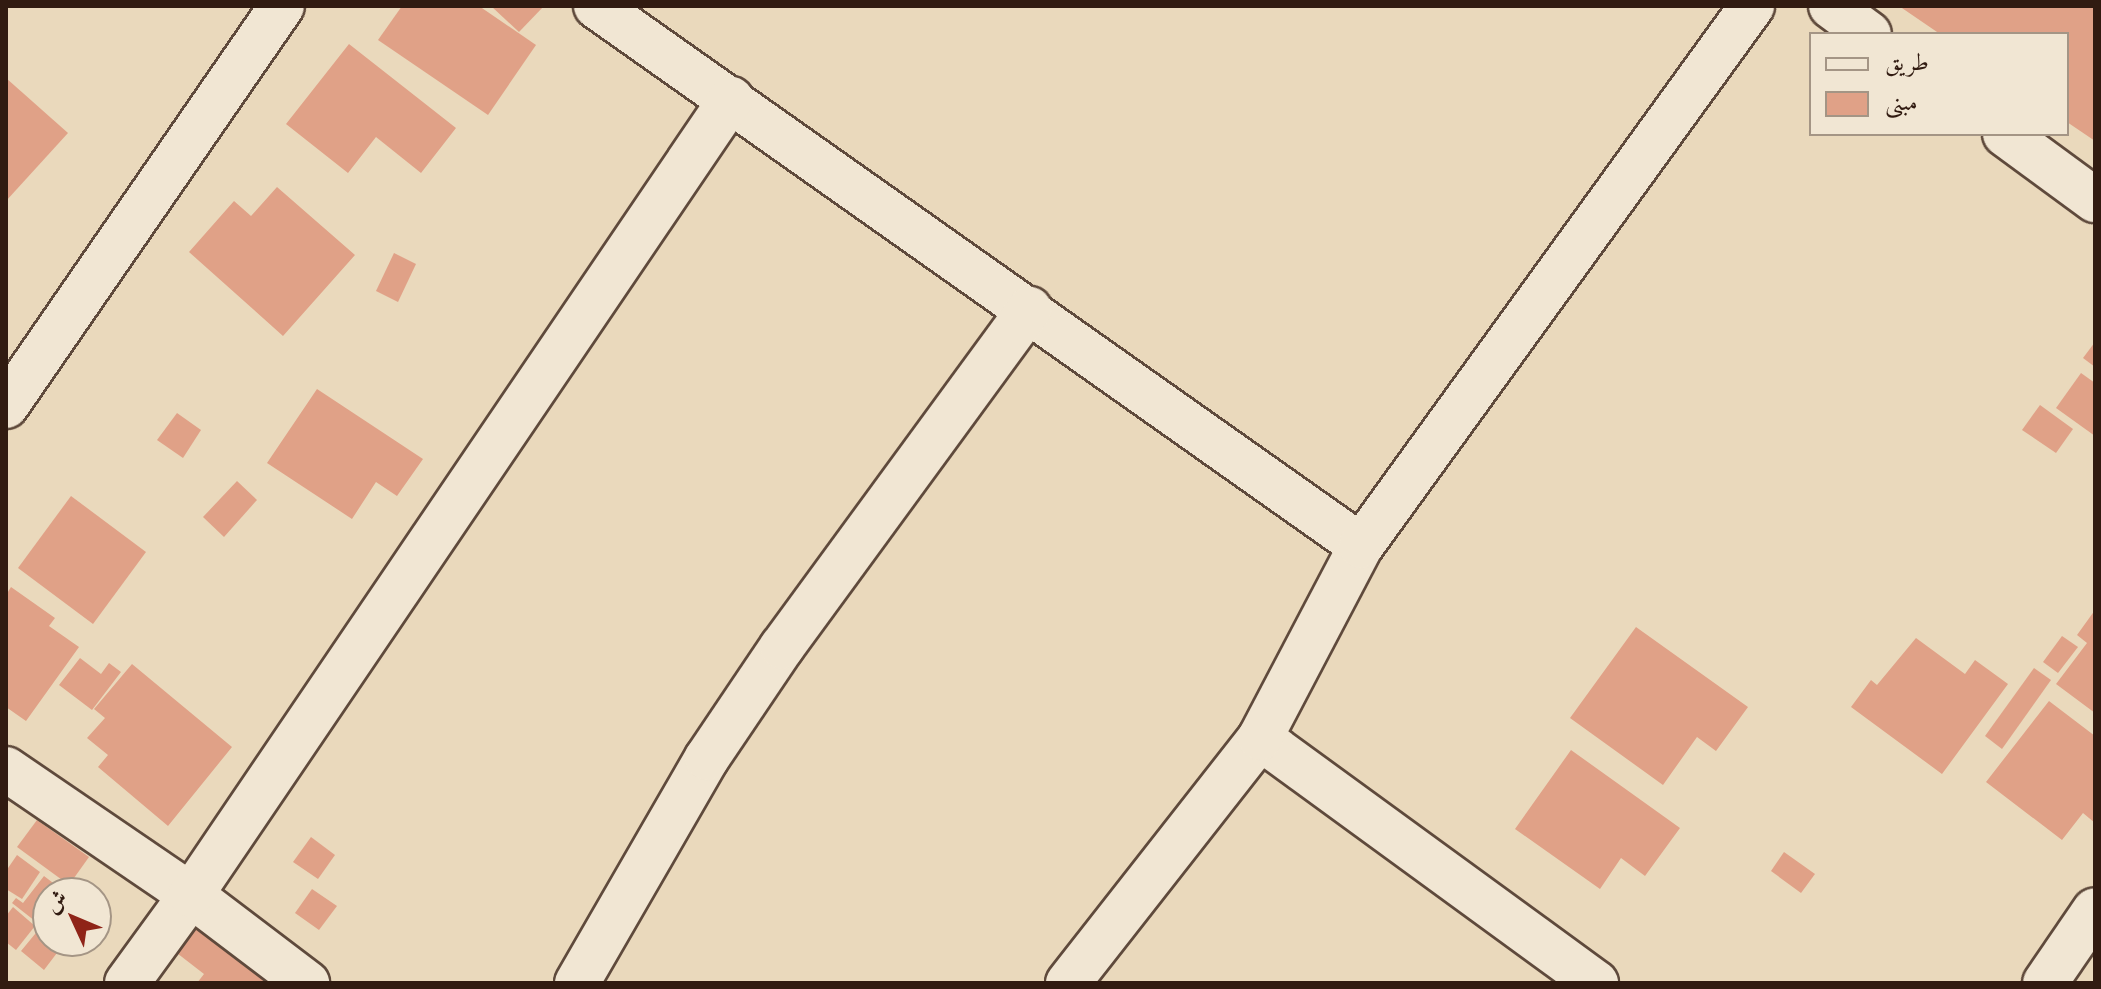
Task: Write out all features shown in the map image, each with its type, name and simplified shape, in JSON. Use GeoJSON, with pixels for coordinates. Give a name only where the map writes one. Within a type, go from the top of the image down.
{"type":"FeatureCollection","features":[{"type":"Feature","properties":{"kind":"street"},"geometry":{"type":"LineString","coordinates":[[6,406],[282,6]]}},
{"type":"Feature","properties":{"kind":"street"},"geometry":{"type":"LineString","coordinates":[[596,6],[1361,546]]}},
{"type":"Feature","properties":{"kind":"street"},"geometry":{"type":"LineString","coordinates":[[1068,983],[1260,738],[1361,546],[1752,6]]}},
{"type":"Feature","properties":{"kind":"street"},"geometry":{"type":"LineString","coordinates":[[1831,6],[1866,32]]}},
{"type":"Feature","properties":{"kind":"street"},"geometry":{"type":"LineString","coordinates":[[127,983],[191,895],[731,99]]}},
{"type":"Feature","properties":{"kind":"street"},"geometry":{"type":"LineString","coordinates":[[2008,136],[2095,200]]}},
{"type":"Feature","properties":{"kind":"street"},"geometry":{"type":"LineString","coordinates":[[577,983],[707,758],[782,647],[1029,309]]}},
{"type":"Feature","properties":{"kind":"street"},"geometry":{"type":"LineString","coordinates":[[1260,738],[1588,981]]}},
{"type":"Feature","properties":{"kind":"street"},"geometry":{"type":"LineString","coordinates":[[6,769],[191,895],[307,983]]}},
{"type":"Feature","properties":{"kind":"street"},"geometry":{"type":"LineString","coordinates":[[2045,983],[2095,910]]}},
{"type":"Feature","properties":{"kind":"building"},"geometry":{"type":"Polygon","coordinates":[[[402,6],[479,6],[536,45],[488,115],[378,40],[402,6]]]}},
{"type":"Feature","properties":{"kind":"building"},"geometry":{"type":"Polygon","coordinates":[[[491,6],[544,6],[519,32],[491,6]]]}},
{"type":"Feature","properties":{"kind":"building"},"geometry":{"type":"Polygon","coordinates":[[[1899,6],[2095,6],[2095,141],[2069,123],[2069,32],[1937,32],[1899,6]]]}},
{"type":"Feature","properties":{"kind":"building"},"geometry":{"type":"Polygon","coordinates":[[[349,44],[456,128],[421,173],[376,137],[348,173],[286,124],[349,44]]]}},
{"type":"Feature","properties":{"kind":"building"},"geometry":{"type":"Polygon","coordinates":[[[6,78],[68,133],[6,201],[6,78]]]}},
{"type":"Feature","properties":{"kind":"building"},"geometry":{"type":"Polygon","coordinates":[[[277,187],[355,255],[283,336],[189,252],[234,201],[251,216],[277,187]]]}},
{"type":"Feature","properties":{"kind":"building"},"geometry":{"type":"Polygon","coordinates":[[[394,253],[416,264],[398,302],[376,291],[394,253]]]}},
{"type":"Feature","properties":{"kind":"building"},"geometry":{"type":"Polygon","coordinates":[[[2095,342],[2095,367],[2083,358],[2095,342]]]}},
{"type":"Feature","properties":{"kind":"building"},"geometry":{"type":"Polygon","coordinates":[[[2081,373],[2095,383],[2095,436],[2056,408],[2081,373]]]}},
{"type":"Feature","properties":{"kind":"building"},"geometry":{"type":"Polygon","coordinates":[[[317,389],[423,459],[397,496],[376,482],[352,519],[267,463],[317,389]]]}},
{"type":"Feature","properties":{"kind":"building"},"geometry":{"type":"Polygon","coordinates":[[[2040,405],[2073,429],[2056,453],[2022,430],[2040,405]]]}},
{"type":"Feature","properties":{"kind":"building"},"geometry":{"type":"Polygon","coordinates":[[[177,413],[201,430],[183,458],[157,440],[177,413]]]}},
{"type":"Feature","properties":{"kind":"building"},"geometry":{"type":"Polygon","coordinates":[[[237,481],[257,500],[224,537],[203,517],[237,481]]]}},
{"type":"Feature","properties":{"kind":"building"},"geometry":{"type":"Polygon","coordinates":[[[71,496],[146,552],[93,624],[18,568],[71,496]]]}},
{"type":"Feature","properties":{"kind":"building"},"geometry":{"type":"Polygon","coordinates":[[[11,587],[55,618],[49,626],[79,647],[26,721],[6,707],[6,595],[11,587]]]}},
{"type":"Feature","properties":{"kind":"building"},"geometry":{"type":"Polygon","coordinates":[[[2095,610],[2095,713],[2056,684],[2087,643],[2077,635],[2095,610]]]}},
{"type":"Feature","properties":{"kind":"building"},"geometry":{"type":"Polygon","coordinates":[[[1636,627],[1748,707],[1716,751],[1697,737],[1663,785],[1570,718],[1636,627]]]}},
{"type":"Feature","properties":{"kind":"building"},"geometry":{"type":"Polygon","coordinates":[[[2062,636],[2078,647],[2058,673],[2043,662],[2062,636]]]}},
{"type":"Feature","properties":{"kind":"building"},"geometry":{"type":"Polygon","coordinates":[[[1916,638],[1965,674],[1975,660],[2008,684],[1942,774],[1851,707],[1871,680],[1877,685],[1916,638]]]}},
{"type":"Feature","properties":{"kind":"building"},"geometry":{"type":"Polygon","coordinates":[[[80,658],[101,674],[109,663],[121,672],[92,710],[59,685],[80,658]]]}},
{"type":"Feature","properties":{"kind":"building"},"geometry":{"type":"Polygon","coordinates":[[[132,664],[232,747],[168,826],[98,767],[108,755],[87,738],[105,718],[94,709],[132,664]]]}},
{"type":"Feature","properties":{"kind":"building"},"geometry":{"type":"Polygon","coordinates":[[[2034,668],[2051,680],[2002,749],[1985,736],[2034,668]]]}},
{"type":"Feature","properties":{"kind":"building"},"geometry":{"type":"Polygon","coordinates":[[[2049,701],[2095,736],[2095,823],[2083,813],[2062,840],[1986,782],[2049,701]]]}},
{"type":"Feature","properties":{"kind":"building"},"geometry":{"type":"Polygon","coordinates":[[[1571,750],[1680,828],[1645,876],[1621,858],[1600,889],[1515,829],[1571,750]]]}},
{"type":"Feature","properties":{"kind":"building"},"geometry":{"type":"Polygon","coordinates":[[[37,820],[89,857],[75,877],[58,877],[17,847],[37,820]]]}},
{"type":"Feature","properties":{"kind":"building"},"geometry":{"type":"Polygon","coordinates":[[[311,837],[335,855],[318,879],[293,862],[311,837]]]}},
{"type":"Feature","properties":{"kind":"building"},"geometry":{"type":"Polygon","coordinates":[[[1784,852],[1815,874],[1801,893],[1771,871],[1784,852]]]}},
{"type":"Feature","properties":{"kind":"building"},"geometry":{"type":"Polygon","coordinates":[[[17,855],[40,872],[37,877],[32,877],[32,884],[22,899],[6,889],[6,871],[17,855]]]}},
{"type":"Feature","properties":{"kind":"building"},"geometry":{"type":"Polygon","coordinates":[[[312,889],[337,906],[319,930],[295,913],[312,889]]]}},
{"type":"Feature","properties":{"kind":"building"},"geometry":{"type":"Polygon","coordinates":[[[32,891],[32,919],[12,903],[16,898],[23,903],[32,891]]]}},
{"type":"Feature","properties":{"kind":"building"},"geometry":{"type":"Polygon","coordinates":[[[13,907],[32,923],[32,930],[16,950],[6,942],[6,916],[13,907]]]}},
{"type":"Feature","properties":{"kind":"building"},"geometry":{"type":"Polygon","coordinates":[[[194,924],[269,983],[197,983],[204,974],[173,950],[194,924]]]}},
{"type":"Feature","properties":{"kind":"building"},"geometry":{"type":"Polygon","coordinates":[[[32,938],[32,957],[54,957],[44,970],[21,951],[32,938]]]}}]}
